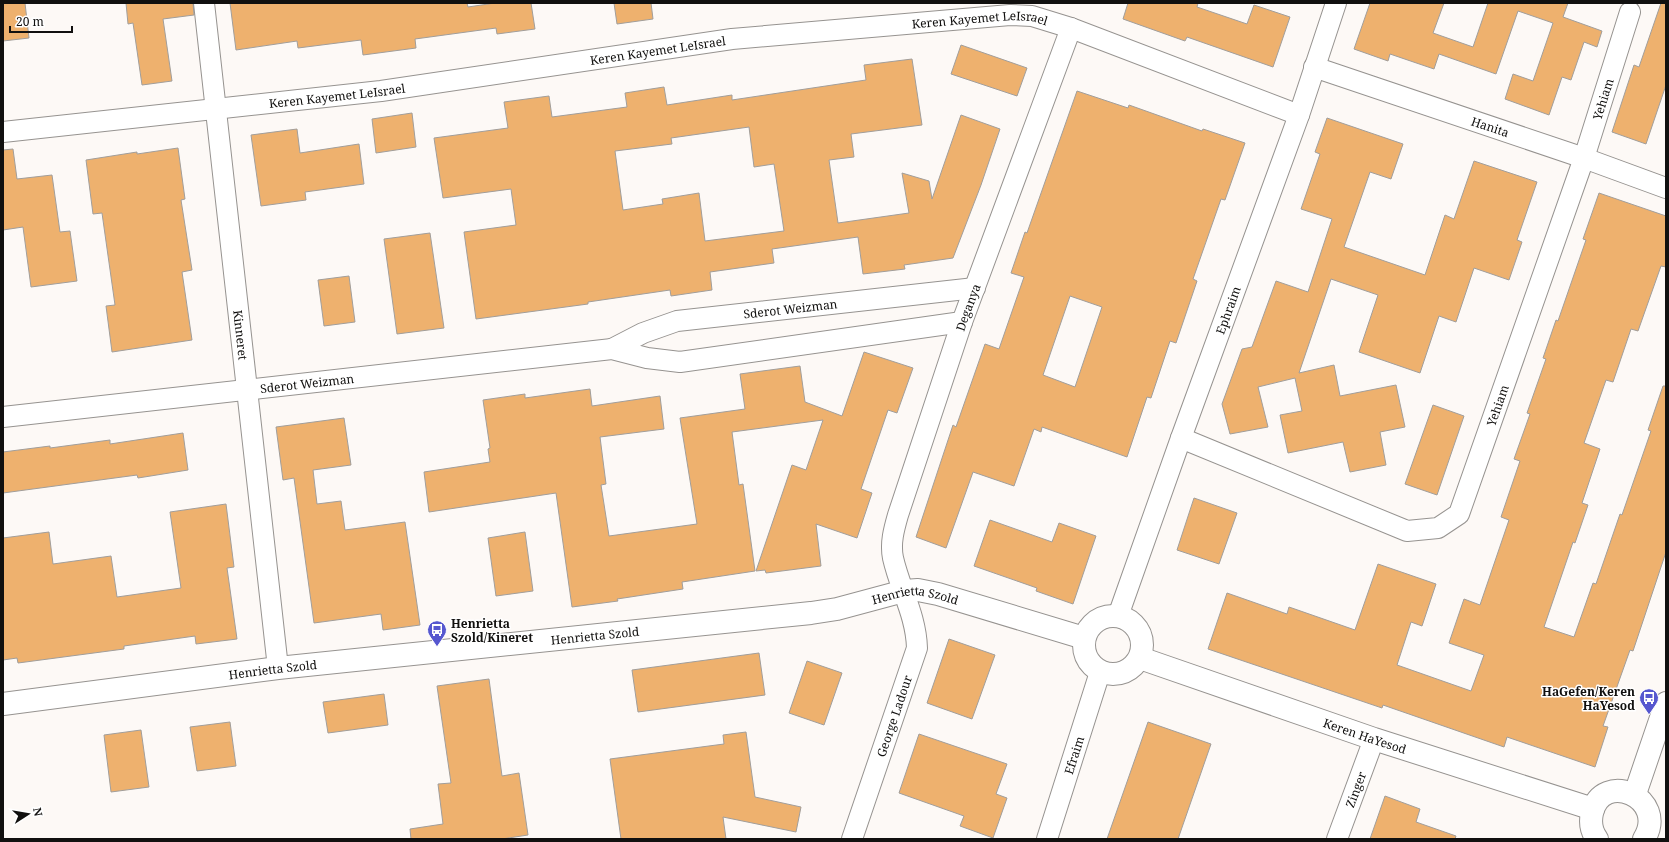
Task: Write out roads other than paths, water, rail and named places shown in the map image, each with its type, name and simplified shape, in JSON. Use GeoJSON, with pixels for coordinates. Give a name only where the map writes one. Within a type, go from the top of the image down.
{"type":"FeatureCollection","features":[{"type":"Feature","properties":{"kind":"street","name":"Kinneret"},"geometry":{"type":"LineString","coordinates":[[204,3],[278,668]]}},
{"type":"Feature","properties":{"kind":"street","name":"Ephraim"},"geometry":{"type":"LineString","coordinates":[[1118,616],[1181,438],[1299,115],[1336,3]]}},
{"type":"Feature","properties":{"kind":"street","name":"Yehiam"},"geometry":{"type":"LineString","coordinates":[[1181,438],[1407,531],[1438,528],[1459,514],[1584,158],[1630,12]]}},
{"type":"Feature","properties":{"kind":"street","name":"Keren Kayemet LeIsrael"},"geometry":{"type":"LineString","coordinates":[[3,132],[381,92],[732,39],[1010,15],[1032,16],[1071,28],[1299,115]]}},
{"type":"Feature","properties":{"kind":"street","name":"Deganya"},"geometry":{"type":"LineString","coordinates":[[904,590],[893,557],[892,537],[898,515],[962,322],[1071,28]]}},
{"type":"Feature","properties":{"kind":"street","name":"Hanita"},"geometry":{"type":"LineString","coordinates":[[1314,67],[1584,158],[1666,188]]}},
{"type":"Feature","properties":{"kind":"street","name":"Sderot Weizman"},"geometry":{"type":"LineString","coordinates":[[612,349],[643,333],[677,321],[975,288]]}},
{"type":"Feature","properties":{"kind":"street","name":"Sderot Weizman"},"geometry":{"type":"LineString","coordinates":[[3,417],[612,349],[647,358],[680,362],[962,322]]}},
{"type":"Feature","properties":{"kind":"street","name":"Henrietta Szold"},"geometry":{"type":"LineString","coordinates":[[3,704],[278,668],[811,613],[837,609],[904,590],[918,590],[938,594],[1084,638]]}},
{"type":"Feature","properties":{"kind":"street","name":"George Ladour"},"geometry":{"type":"LineString","coordinates":[[852,839],[917,648],[913,618],[904,590]]}},
{"type":"Feature","properties":{"kind":"street"},"geometry":{"type":"LineString","coordinates":[[1118,616],[1127,619],[1139,632],[1142,640],[1142,649],[1140,658],[1127,671],[1109,675],[1100,672],[1092,666],[1086,658],[1083,648],[1084,638],[1087,629],[1093,622],[1100,618],[1118,616]]}},
{"type":"Feature","properties":{"kind":"street","name":"Keren HaYesod"},"geometry":{"type":"LineString","coordinates":[[1140,658],[1374,738],[1593,809]]}},
{"type":"Feature","properties":{"kind":"street","name":"Efraim"},"geometry":{"type":"LineString","coordinates":[[1047,839],[1100,672]]}},
{"type":"Feature","properties":{"kind":"street"},"geometry":{"type":"LineString","coordinates":[[1635,794],[1666,703]]}},
{"type":"Feature","properties":{"kind":"street","name":"Zinger"},"geometry":{"type":"LineString","coordinates":[[1337,839],[1374,738]]}},
{"type":"Feature","properties":{"kind":"street"},"geometry":{"type":"LineString","coordinates":[[1597,839],[1592,829],[1591,819],[1593,809],[1598,801],[1606,794],[1615,791],[1625,791],[1635,794],[1648,807],[1658,822],[1650,825],[1644,839]]}},
{"type":"Feature","properties":{"kind":"place","name":"Henrietta Szold/Kineret"},"geometry":{"type":"Point","coordinates":[437,647]}},
{"type":"Feature","properties":{"kind":"place","name":"HaGefen/Keren HaYesod"},"geometry":{"type":"Point","coordinates":[1649,715]}}]}
